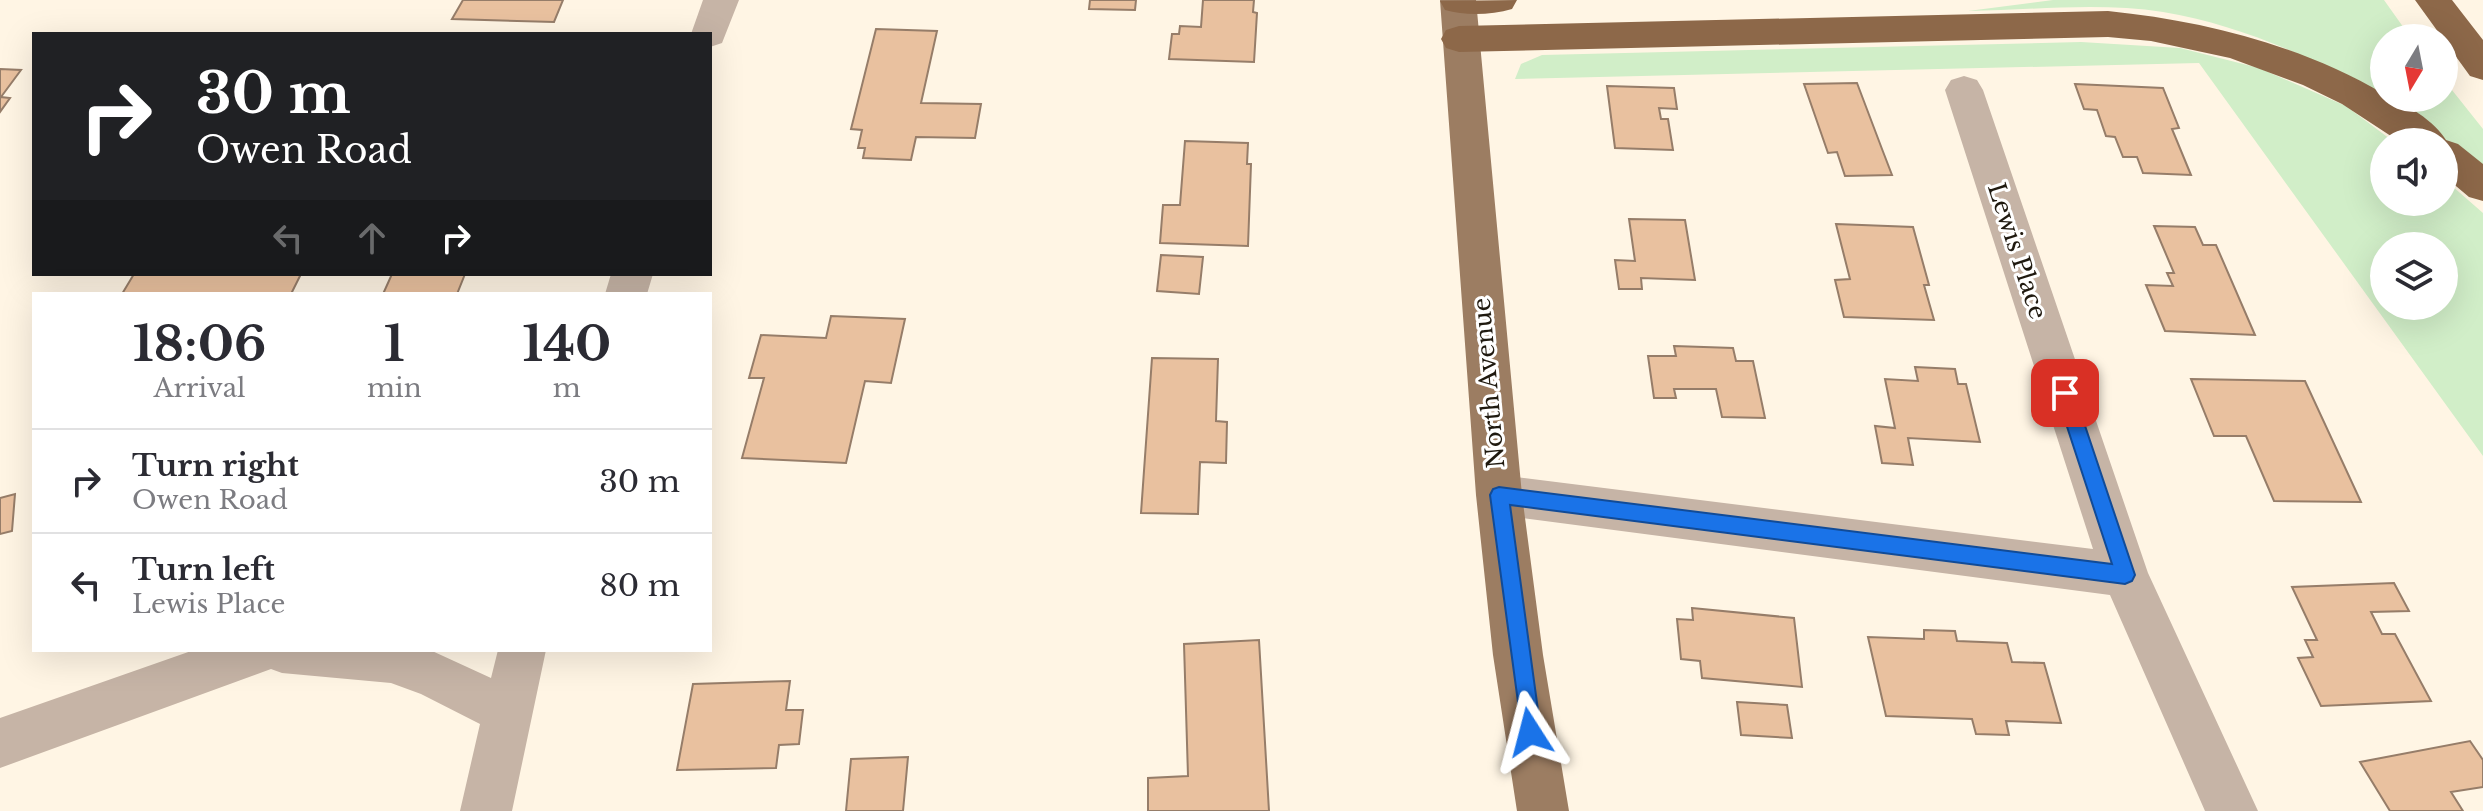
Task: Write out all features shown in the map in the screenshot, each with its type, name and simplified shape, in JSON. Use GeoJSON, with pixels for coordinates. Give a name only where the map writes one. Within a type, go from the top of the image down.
{"type":"FeatureCollection","features":[{"type":"Feature","properties":{"kind":"highway"},"geometry":{"type":"LineString","coordinates":[[1459,13],[1499,0]]}},
{"type":"Feature","properties":{"kind":"highway"},"geometry":{"type":"LineString","coordinates":[[2433,0],[2483,67]]}},
{"type":"Feature","properties":{"kind":"highway"},"geometry":{"type":"LineString","coordinates":[[1459,13],[2145,27],[2184,32],[2259,52],[2341,87],[2408,128]]}},
{"type":"Feature","properties":{"kind":"highway"},"geometry":{"type":"LineString","coordinates":[[2458,165],[2483,186]]}},
{"type":"Feature","properties":{"kind":"main road","name":"North Avenue"},"geometry":{"type":"LineString","coordinates":[[1459,13],[1499,495],[1518,655],[1543,811]]}},
{"type":"Feature","properties":{"kind":"street"},"geometry":{"type":"LineString","coordinates":[[710,32],[721,0]]}},
{"type":"Feature","properties":{"kind":"street","name":"Lewis Place"},"geometry":{"type":"LineString","coordinates":[[1964,90],[2125,575],[2232,811]]}},
{"type":"Feature","properties":{"kind":"street"},"geometry":{"type":"LineString","coordinates":[[1499,495],[2125,575]]}},
{"type":"Feature","properties":{"kind":"street"},"geometry":{"type":"LineString","coordinates":[[0,743],[254,652]]}},
{"type":"Feature","properties":{"kind":"street"},"geometry":{"type":"LineString","coordinates":[[304,652],[391,660],[434,675],[506,711]]}},
{"type":"Feature","properties":{"kind":"street"},"geometry":{"type":"LineString","coordinates":[[486,811],[521,652]]}},
{"type":"Feature","properties":{"kind":"green space"},"geometry":{"type":"Polygon","coordinates":[[[2053,0],[2384,0],[2401,24],[2370,24],[2370,89],[2277,45],[2221,25],[2163,12],[2115,7],[1968,11],[2053,0]]]}},
{"type":"Feature","properties":{"kind":"green space"},"geometry":{"type":"Polygon","coordinates":[[[2081,42],[2180,48],[2259,68],[2346,106],[2375,128],[2370,128],[2370,216],[2458,216],[2458,191],[2483,213],[2483,456],[2385,320],[2458,320],[2458,232],[2370,232],[2370,300],[2199,63],[1515,79],[1521,64],[1542,55],[2081,42]]]}},
{"type":"Feature","properties":{"kind":"green space"},"geometry":{"type":"Polygon","coordinates":[[[2458,98],[2483,129],[2483,168],[2458,150],[2458,128],[2428,128],[2406,112],[2458,112],[2458,98]]]}},
{"type":"Feature","properties":{"kind":"building"},"geometry":{"type":"Polygon","coordinates":[[[463,0],[563,0],[554,22],[452,19],[463,0]]]}},
{"type":"Feature","properties":{"kind":"building"},"geometry":{"type":"Polygon","coordinates":[[[1090,0],[1136,0],[1135,10],[1089,9],[1090,0]]]}},
{"type":"Feature","properties":{"kind":"building"},"geometry":{"type":"Polygon","coordinates":[[[1203,0],[1254,0],[1253,12],[1257,13],[1254,62],[1169,59],[1172,34],[1179,34],[1180,26],[1201,27],[1203,0]]]}},
{"type":"Feature","properties":{"kind":"building"},"geometry":{"type":"Polygon","coordinates":[[[876,29],[937,31],[921,103],[981,104],[975,138],[916,137],[911,160],[863,158],[865,148],[858,148],[862,130],[851,129],[876,29]]]}},
{"type":"Feature","properties":{"kind":"building"},"geometry":{"type":"Polygon","coordinates":[[[0,69],[21,70],[1,97],[10,98],[0,112],[0,69]]]}},
{"type":"Feature","properties":{"kind":"building"},"geometry":{"type":"Polygon","coordinates":[[[1857,83],[1892,175],[1845,176],[1837,152],[1828,153],[1804,84],[1857,83]]]}},
{"type":"Feature","properties":{"kind":"building"},"geometry":{"type":"Polygon","coordinates":[[[2075,84],[2163,88],[2179,128],[2172,129],[2191,175],[2143,173],[2137,157],[2123,157],[2115,137],[2106,136],[2097,110],[2084,109],[2075,84]]]}},
{"type":"Feature","properties":{"kind":"building"},"geometry":{"type":"Polygon","coordinates":[[[1607,86],[1674,88],[1677,109],[1659,108],[1661,119],[1668,119],[1673,150],[1615,148],[1607,86]]]}},
{"type":"Feature","properties":{"kind":"building"},"geometry":{"type":"Polygon","coordinates":[[[1185,141],[1248,143],[1247,164],[1251,164],[1248,246],[1160,243],[1163,205],[1180,205],[1185,141]]]}},
{"type":"Feature","properties":{"kind":"building"},"geometry":{"type":"Polygon","coordinates":[[[1629,219],[1685,220],[1695,280],[1641,278],[1642,289],[1619,289],[1615,260],[1635,261],[1629,219]]]}},
{"type":"Feature","properties":{"kind":"building"},"geometry":{"type":"Polygon","coordinates":[[[1836,224],[1913,227],[1929,285],[1924,285],[1934,320],[1844,317],[1835,280],[1850,279],[1836,224]]]}},
{"type":"Feature","properties":{"kind":"building"},"geometry":{"type":"Polygon","coordinates":[[[2154,226],[2195,227],[2203,245],[2216,245],[2255,335],[2165,331],[2146,285],[2173,286],[2167,273],[2174,273],[2154,226]]]}},
{"type":"Feature","properties":{"kind":"building"},"geometry":{"type":"Polygon","coordinates":[[[1161,255],[1203,257],[1199,294],[1157,291],[1161,255]]]}},
{"type":"Feature","properties":{"kind":"building"},"geometry":{"type":"Polygon","coordinates":[[[133,276],[300,276],[292,292],[123,292],[133,276]]]}},
{"type":"Feature","properties":{"kind":"building"},"geometry":{"type":"Polygon","coordinates":[[[391,276],[464,276],[458,292],[384,292],[391,276]]]}},
{"type":"Feature","properties":{"kind":"building"},"geometry":{"type":"Polygon","coordinates":[[[831,316],[905,319],[891,383],[865,381],[846,463],[742,458],[764,378],[749,378],[761,335],[826,338],[831,316]]]}},
{"type":"Feature","properties":{"kind":"building"},"geometry":{"type":"Polygon","coordinates":[[[1674,346],[1733,348],[1736,361],[1753,361],[1765,418],[1722,417],[1716,389],[1674,389],[1676,398],[1654,398],[1648,356],[1676,356],[1674,346]]]}},
{"type":"Feature","properties":{"kind":"building"},"geometry":{"type":"Polygon","coordinates":[[[1152,358],[1218,359],[1216,421],[1227,422],[1226,463],[1200,462],[1198,514],[1141,513],[1152,358]]]}},
{"type":"Feature","properties":{"kind":"building"},"geometry":{"type":"Polygon","coordinates":[[[1915,367],[1955,369],[1958,384],[1966,384],[1980,442],[1908,438],[1913,465],[1882,463],[1875,426],[1895,428],[1885,379],[1918,381],[1915,367]]]}},
{"type":"Feature","properties":{"kind":"building"},"geometry":{"type":"Polygon","coordinates":[[[2191,379],[2305,381],[2361,502],[2274,501],[2246,436],[2214,436],[2191,379]]]}},
{"type":"Feature","properties":{"kind":"building"},"geometry":{"type":"Polygon","coordinates":[[[15,494],[12,531],[0,534],[0,498],[15,494]]]}},
{"type":"Feature","properties":{"kind":"building"},"geometry":{"type":"Polygon","coordinates":[[[2394,583],[2409,611],[2371,612],[2382,634],[2395,634],[2431,701],[2321,706],[2298,658],[2313,657],[2305,640],[2317,640],[2292,587],[2394,583]]]}},
{"type":"Feature","properties":{"kind":"building"},"geometry":{"type":"Polygon","coordinates":[[[1692,608],[1794,618],[1802,687],[1702,678],[1700,661],[1681,659],[1677,619],[1693,620],[1692,608]]]}},
{"type":"Feature","properties":{"kind":"building"},"geometry":{"type":"Polygon","coordinates":[[[1924,630],[1955,631],[1957,641],[2007,643],[2012,662],[2044,663],[2061,723],[2006,721],[2009,735],[1976,734],[1972,719],[1886,716],[1868,637],[1924,639],[1924,630]]]}},
{"type":"Feature","properties":{"kind":"building"},"geometry":{"type":"Polygon","coordinates":[[[1259,640],[1269,811],[1148,811],[1148,778],[1188,776],[1184,644],[1259,640]]]}},
{"type":"Feature","properties":{"kind":"building"},"geometry":{"type":"Polygon","coordinates":[[[790,681],[786,710],[803,710],[799,744],[779,745],[776,768],[677,770],[693,684],[790,681]]]}},
{"type":"Feature","properties":{"kind":"building"},"geometry":{"type":"Polygon","coordinates":[[[1737,702],[1787,705],[1792,738],[1741,735],[1737,702]]]}},
{"type":"Feature","properties":{"kind":"building"},"geometry":{"type":"Polygon","coordinates":[[[2470,741],[2483,760],[2483,787],[2451,792],[2463,811],[2390,811],[2360,762],[2470,741]]]}},
{"type":"Feature","properties":{"kind":"building"},"geometry":{"type":"Polygon","coordinates":[[[908,757],[903,811],[846,811],[851,759],[908,757]]]}},
{"type":"Feature","properties":{"kind":"route"},"geometry":{"type":"LineString","coordinates":[[1530,732],[1499,495],[2125,575],[2065,393]]}}]}
